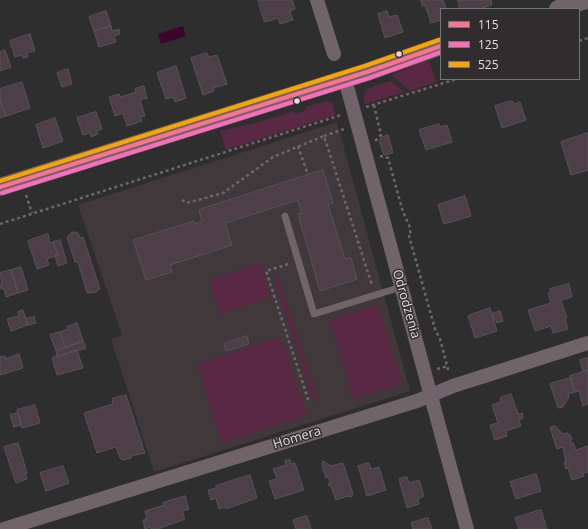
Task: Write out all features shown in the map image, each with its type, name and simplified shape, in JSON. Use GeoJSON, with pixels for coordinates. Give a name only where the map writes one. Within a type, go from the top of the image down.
{"type":"FeatureCollection","features":[{"type":"Feature","properties":{"kind":"street"},"geometry":{"type":"LineString","coordinates":[[317,0],[334,54]]}},
{"type":"Feature","properties":{"kind":"street"},"geometry":{"type":"LineString","coordinates":[[561,8],[586,0]]}},
{"type":"Feature","properties":{"kind":"street"},"geometry":{"type":"LineString","coordinates":[[0,187],[345,79],[440,46]]}},
{"type":"Feature","properties":{"kind":"street","name":"Odrodzenia"},"geometry":{"type":"LineString","coordinates":[[345,79],[467,529]]}},
{"type":"Feature","properties":{"kind":"street","name":"Homera"},"geometry":{"type":"LineString","coordinates":[[4,529],[432,396],[453,386],[588,343]]}},
{"type":"Feature","properties":{"kind":"lane"},"geometry":{"type":"LineString","coordinates":[[285,216],[314,314],[401,287]]}},
{"type":"Feature","properties":{"kind":"path"},"geometry":{"type":"LineString","coordinates":[[365,107],[454,80]]}},
{"type":"Feature","properties":{"kind":"path"},"geometry":{"type":"LineString","coordinates":[[374,105],[381,135],[375,141]]}},
{"type":"Feature","properties":{"kind":"path"},"geometry":{"type":"LineString","coordinates":[[0,224],[343,114]]}},
{"type":"Feature","properties":{"kind":"path"},"geometry":{"type":"LineString","coordinates":[[182,200],[187,203],[223,193],[273,157],[347,128]]}},
{"type":"Feature","properties":{"kind":"path"},"geometry":{"type":"LineString","coordinates":[[324,136],[376,295]]}},
{"type":"Feature","properties":{"kind":"path"},"geometry":{"type":"LineString","coordinates":[[298,146],[308,175]]}},
{"type":"Feature","properties":{"kind":"path"},"geometry":{"type":"LineString","coordinates":[[379,156],[388,158],[403,212],[409,226],[411,235],[409,236],[435,329],[440,339],[453,386]]}},
{"type":"Feature","properties":{"kind":"path"},"geometry":{"type":"LineString","coordinates":[[298,260],[266,271],[309,402]]}},
{"type":"Feature","properties":{"kind":"shaded area"},"geometry":{"type":"Polygon","coordinates":[[[183,26],[186,36],[161,44],[158,34],[183,26]]]}},
{"type":"Feature","properties":{"kind":"shaded area"},"geometry":{"type":"Polygon","coordinates":[[[426,61],[430,63],[436,82],[410,91],[392,75],[426,61]]]}},
{"type":"Feature","properties":{"kind":"shaded area"},"geometry":{"type":"Polygon","coordinates":[[[391,81],[404,92],[366,104],[364,102],[364,96],[368,89],[391,81]]]}},
{"type":"Feature","properties":{"kind":"shaded area"},"geometry":{"type":"Polygon","coordinates":[[[327,101],[332,103],[335,115],[226,150],[220,131],[259,122],[294,111],[295,114],[306,110],[305,107],[327,101]]]}},
{"type":"Feature","properties":{"kind":"shaded area"},"geometry":{"type":"Polygon","coordinates":[[[337,122],[410,391],[154,472],[111,339],[122,335],[78,205],[337,122]]]}},
{"type":"Feature","properties":{"kind":"shaded area"},"geometry":{"type":"Polygon","coordinates":[[[260,264],[271,297],[220,314],[209,280],[260,264]]]}},
{"type":"Feature","properties":{"kind":"shaded area"},"geometry":{"type":"Polygon","coordinates":[[[277,275],[318,399],[313,401],[273,276],[277,275]]]}},
{"type":"Feature","properties":{"kind":"shaded area"},"geometry":{"type":"Polygon","coordinates":[[[378,305],[402,384],[353,399],[329,320],[378,305]]]}},
{"type":"Feature","properties":{"kind":"shaded area"},"geometry":{"type":"Polygon","coordinates":[[[281,337],[307,416],[222,443],[197,364],[281,337]]]}},
{"type":"Feature","properties":{"kind":"building"},"geometry":{"type":"Polygon","coordinates":[[[258,0],[292,0],[295,9],[290,11],[293,20],[280,24],[278,18],[265,22],[258,0]]]}},
{"type":"Feature","properties":{"kind":"building"},"geometry":{"type":"Polygon","coordinates":[[[421,0],[443,0],[446,8],[440,8],[440,20],[431,23],[425,5],[423,6],[421,0]]]}},
{"type":"Feature","properties":{"kind":"building"},"geometry":{"type":"Polygon","coordinates":[[[458,0],[491,0],[492,5],[482,8],[460,8],[458,0]]]}},
{"type":"Feature","properties":{"kind":"building"},"geometry":{"type":"Polygon","coordinates":[[[106,11],[111,26],[94,31],[89,17],[106,11]]]}},
{"type":"Feature","properties":{"kind":"building"},"geometry":{"type":"Polygon","coordinates":[[[387,11],[389,17],[397,15],[403,32],[385,38],[378,14],[387,11]]]}},
{"type":"Feature","properties":{"kind":"building"},"geometry":{"type":"Polygon","coordinates":[[[111,26],[112,31],[119,29],[120,34],[114,36],[116,42],[99,47],[94,31],[111,26]]]}},
{"type":"Feature","properties":{"kind":"building"},"geometry":{"type":"Polygon","coordinates":[[[30,34],[35,51],[27,53],[28,57],[23,58],[22,55],[15,57],[10,41],[30,34]]]}},
{"type":"Feature","properties":{"kind":"building"},"geometry":{"type":"Polygon","coordinates":[[[5,50],[11,67],[0,71],[0,52],[5,50]]]}},
{"type":"Feature","properties":{"kind":"building"},"geometry":{"type":"Polygon","coordinates":[[[207,53],[209,57],[217,55],[227,84],[213,88],[214,91],[203,95],[191,58],[207,53]]]}},
{"type":"Feature","properties":{"kind":"building"},"geometry":{"type":"Polygon","coordinates":[[[176,66],[186,98],[175,102],[173,97],[166,99],[157,73],[176,66]]]}},
{"type":"Feature","properties":{"kind":"building"},"geometry":{"type":"Polygon","coordinates":[[[68,69],[72,84],[62,87],[57,73],[68,69]]]}},
{"type":"Feature","properties":{"kind":"building"},"geometry":{"type":"Polygon","coordinates":[[[22,82],[30,108],[6,116],[0,99],[0,89],[22,82]]]}},
{"type":"Feature","properties":{"kind":"building"},"geometry":{"type":"Polygon","coordinates":[[[144,86],[147,98],[140,100],[145,116],[140,117],[142,121],[127,126],[123,113],[115,116],[109,97],[119,94],[120,97],[136,92],[135,89],[144,86]]]}},
{"type":"Feature","properties":{"kind":"building"},"geometry":{"type":"Polygon","coordinates":[[[0,99],[6,116],[0,118],[0,99]]]}},
{"type":"Feature","properties":{"kind":"building"},"geometry":{"type":"Polygon","coordinates":[[[512,101],[514,104],[520,102],[526,120],[502,128],[495,106],[512,101]]]}},
{"type":"Feature","properties":{"kind":"building"},"geometry":{"type":"Polygon","coordinates":[[[96,112],[102,129],[97,131],[98,134],[91,137],[90,133],[83,135],[77,118],[96,112]]]}},
{"type":"Feature","properties":{"kind":"building"},"geometry":{"type":"Polygon","coordinates":[[[55,118],[63,141],[43,148],[36,125],[55,118]]]}},
{"type":"Feature","properties":{"kind":"building"},"geometry":{"type":"Polygon","coordinates":[[[439,124],[440,127],[447,125],[452,142],[426,150],[419,130],[439,124]]]}},
{"type":"Feature","properties":{"kind":"building"},"geometry":{"type":"Polygon","coordinates":[[[588,133],[588,170],[571,175],[561,142],[588,133]]]}},
{"type":"Feature","properties":{"kind":"building"},"geometry":{"type":"Polygon","coordinates":[[[388,135],[393,153],[384,155],[379,140],[388,135]]]}},
{"type":"Feature","properties":{"kind":"building"},"geometry":{"type":"Polygon","coordinates":[[[323,170],[333,203],[328,205],[345,259],[351,258],[357,279],[320,291],[298,214],[302,213],[298,200],[225,223],[232,245],[170,265],[172,272],[146,280],[133,240],[194,221],[195,224],[202,222],[199,210],[323,170]]]}},
{"type":"Feature","properties":{"kind":"building"},"geometry":{"type":"Polygon","coordinates":[[[465,196],[471,216],[444,224],[438,205],[465,196]]]}},
{"type":"Feature","properties":{"kind":"building"},"geometry":{"type":"Polygon","coordinates":[[[71,233],[78,233],[80,238],[83,237],[100,289],[96,292],[87,293],[78,262],[75,262],[67,237],[71,233]]]}},
{"type":"Feature","properties":{"kind":"building"},"geometry":{"type":"Polygon","coordinates":[[[48,234],[50,243],[53,242],[58,255],[47,259],[49,265],[37,269],[28,241],[48,234]]]}},
{"type":"Feature","properties":{"kind":"building"},"geometry":{"type":"Polygon","coordinates":[[[60,240],[67,263],[58,266],[55,256],[58,255],[53,242],[60,240]]]}},
{"type":"Feature","properties":{"kind":"building"},"geometry":{"type":"Polygon","coordinates":[[[21,267],[28,290],[18,293],[11,270],[21,267]]]}},
{"type":"Feature","properties":{"kind":"building"},"geometry":{"type":"Polygon","coordinates":[[[11,270],[18,293],[6,297],[4,289],[1,289],[0,285],[2,284],[0,273],[11,270]]]}},
{"type":"Feature","properties":{"kind":"building"},"geometry":{"type":"Polygon","coordinates":[[[569,284],[572,297],[561,300],[567,318],[565,319],[568,329],[553,333],[551,326],[535,331],[528,310],[551,303],[548,293],[551,292],[550,289],[569,284]]]}},
{"type":"Feature","properties":{"kind":"building"},"geometry":{"type":"Polygon","coordinates":[[[490,308],[497,331],[475,338],[468,316],[490,308]]]}},
{"type":"Feature","properties":{"kind":"building"},"geometry":{"type":"Polygon","coordinates":[[[23,310],[28,325],[11,331],[7,319],[19,316],[18,312],[23,310]]]}},
{"type":"Feature","properties":{"kind":"building"},"geometry":{"type":"Polygon","coordinates":[[[500,311],[503,321],[497,323],[492,314],[500,311]]]}},
{"type":"Feature","properties":{"kind":"building"},"geometry":{"type":"Polygon","coordinates":[[[34,317],[36,323],[28,325],[26,319],[34,317]]]}},
{"type":"Feature","properties":{"kind":"building"},"geometry":{"type":"Polygon","coordinates":[[[77,323],[83,341],[65,348],[60,332],[77,323]]]}},
{"type":"Feature","properties":{"kind":"building"},"geometry":{"type":"Polygon","coordinates":[[[60,332],[65,348],[56,351],[50,335],[60,332]]]}},
{"type":"Feature","properties":{"kind":"building"},"geometry":{"type":"Polygon","coordinates":[[[247,336],[249,344],[226,351],[224,344],[247,336]]]}},
{"type":"Feature","properties":{"kind":"building"},"geometry":{"type":"Polygon","coordinates":[[[83,341],[86,348],[57,357],[56,351],[83,341]]]}},
{"type":"Feature","properties":{"kind":"building"},"geometry":{"type":"Polygon","coordinates":[[[77,350],[83,368],[57,375],[52,358],[77,350]]]}},
{"type":"Feature","properties":{"kind":"building"},"geometry":{"type":"Polygon","coordinates":[[[19,354],[23,368],[0,375],[0,357],[5,356],[5,359],[19,354]]]}},
{"type":"Feature","properties":{"kind":"building"},"geometry":{"type":"Polygon","coordinates":[[[588,358],[588,370],[583,372],[580,360],[588,358]]]}},
{"type":"Feature","properties":{"kind":"building"},"geometry":{"type":"Polygon","coordinates":[[[588,370],[588,404],[583,406],[579,391],[575,392],[570,376],[588,370]]]}},
{"type":"Feature","properties":{"kind":"building"},"geometry":{"type":"Polygon","coordinates":[[[570,378],[575,392],[568,394],[569,397],[563,407],[558,408],[550,384],[570,378]]]}},
{"type":"Feature","properties":{"kind":"building"},"geometry":{"type":"Polygon","coordinates":[[[511,394],[518,414],[522,413],[523,418],[519,420],[521,426],[506,431],[507,436],[495,440],[490,425],[498,423],[492,405],[501,402],[500,398],[511,394]]]}},
{"type":"Feature","properties":{"kind":"building"},"geometry":{"type":"Polygon","coordinates":[[[126,395],[145,453],[131,456],[131,458],[123,460],[120,458],[116,447],[97,453],[84,413],[113,404],[112,399],[126,395]]]}},
{"type":"Feature","properties":{"kind":"building"},"geometry":{"type":"Polygon","coordinates":[[[35,405],[40,423],[22,428],[17,410],[35,405]]]}},
{"type":"Feature","properties":{"kind":"building"},"geometry":{"type":"Polygon","coordinates":[[[18,413],[21,425],[14,427],[10,415],[18,413]]]}},
{"type":"Feature","properties":{"kind":"building"},"geometry":{"type":"Polygon","coordinates":[[[555,426],[563,434],[567,433],[570,435],[572,439],[570,442],[573,443],[576,450],[588,446],[588,472],[583,473],[584,476],[572,480],[568,468],[566,469],[564,462],[566,462],[563,447],[557,449],[550,428],[555,426]]]}},
{"type":"Feature","properties":{"kind":"building"},"geometry":{"type":"Polygon","coordinates":[[[18,443],[27,473],[25,473],[27,479],[16,483],[4,447],[18,443]]]}},
{"type":"Feature","properties":{"kind":"building"},"geometry":{"type":"Polygon","coordinates":[[[290,460],[291,464],[295,463],[304,490],[275,499],[269,481],[277,479],[273,469],[286,465],[285,461],[290,460]]]}},
{"type":"Feature","properties":{"kind":"building"},"geometry":{"type":"Polygon","coordinates":[[[323,461],[331,466],[343,463],[353,494],[351,497],[348,496],[336,500],[331,486],[328,485],[330,482],[328,477],[326,478],[322,465],[323,461]]]}},
{"type":"Feature","properties":{"kind":"building"},"geometry":{"type":"Polygon","coordinates":[[[369,463],[371,469],[379,467],[386,490],[367,496],[358,466],[369,463]]]}},
{"type":"Feature","properties":{"kind":"building"},"geometry":{"type":"Polygon","coordinates":[[[63,466],[69,483],[46,491],[40,473],[63,466]]]}},
{"type":"Feature","properties":{"kind":"building"},"geometry":{"type":"Polygon","coordinates":[[[536,474],[541,491],[516,499],[510,482],[536,474]]]}},
{"type":"Feature","properties":{"kind":"building"},"geometry":{"type":"Polygon","coordinates":[[[250,475],[257,498],[226,509],[225,507],[219,509],[216,498],[211,500],[208,490],[250,475]]]}},
{"type":"Feature","properties":{"kind":"building"},"geometry":{"type":"Polygon","coordinates":[[[407,477],[409,483],[419,480],[424,496],[418,499],[419,504],[407,508],[399,479],[407,477]]]}},
{"type":"Feature","properties":{"kind":"building"},"geometry":{"type":"Polygon","coordinates":[[[185,496],[189,509],[182,511],[185,519],[158,529],[151,529],[150,527],[145,529],[143,520],[147,518],[145,511],[185,496]]]}},
{"type":"Feature","properties":{"kind":"building"},"geometry":{"type":"Polygon","coordinates":[[[541,510],[547,529],[519,529],[515,518],[541,510]]]}},
{"type":"Feature","properties":{"kind":"building"},"geometry":{"type":"Polygon","coordinates":[[[307,516],[311,529],[296,529],[293,520],[307,516]]]}},
{"type":"Feature","properties":{"kind":"building"},"geometry":{"type":"Polygon","coordinates":[[[428,518],[432,529],[413,529],[411,523],[428,518]]]}},
{"type":"Feature","properties":{"kind":"transit line","name":"525"},"geometry":{"type":"LineString","coordinates":[[0,181],[365,66],[439,40]]}},
{"type":"Feature","properties":{"kind":"transit line","name":"115"},"geometry":{"type":"LineString","coordinates":[[0,187],[367,72],[440,46]]}},
{"type":"Feature","properties":{"kind":"transit line","name":"125"},"geometry":{"type":"LineString","coordinates":[[2,193],[369,78],[440,52]]}}]}
